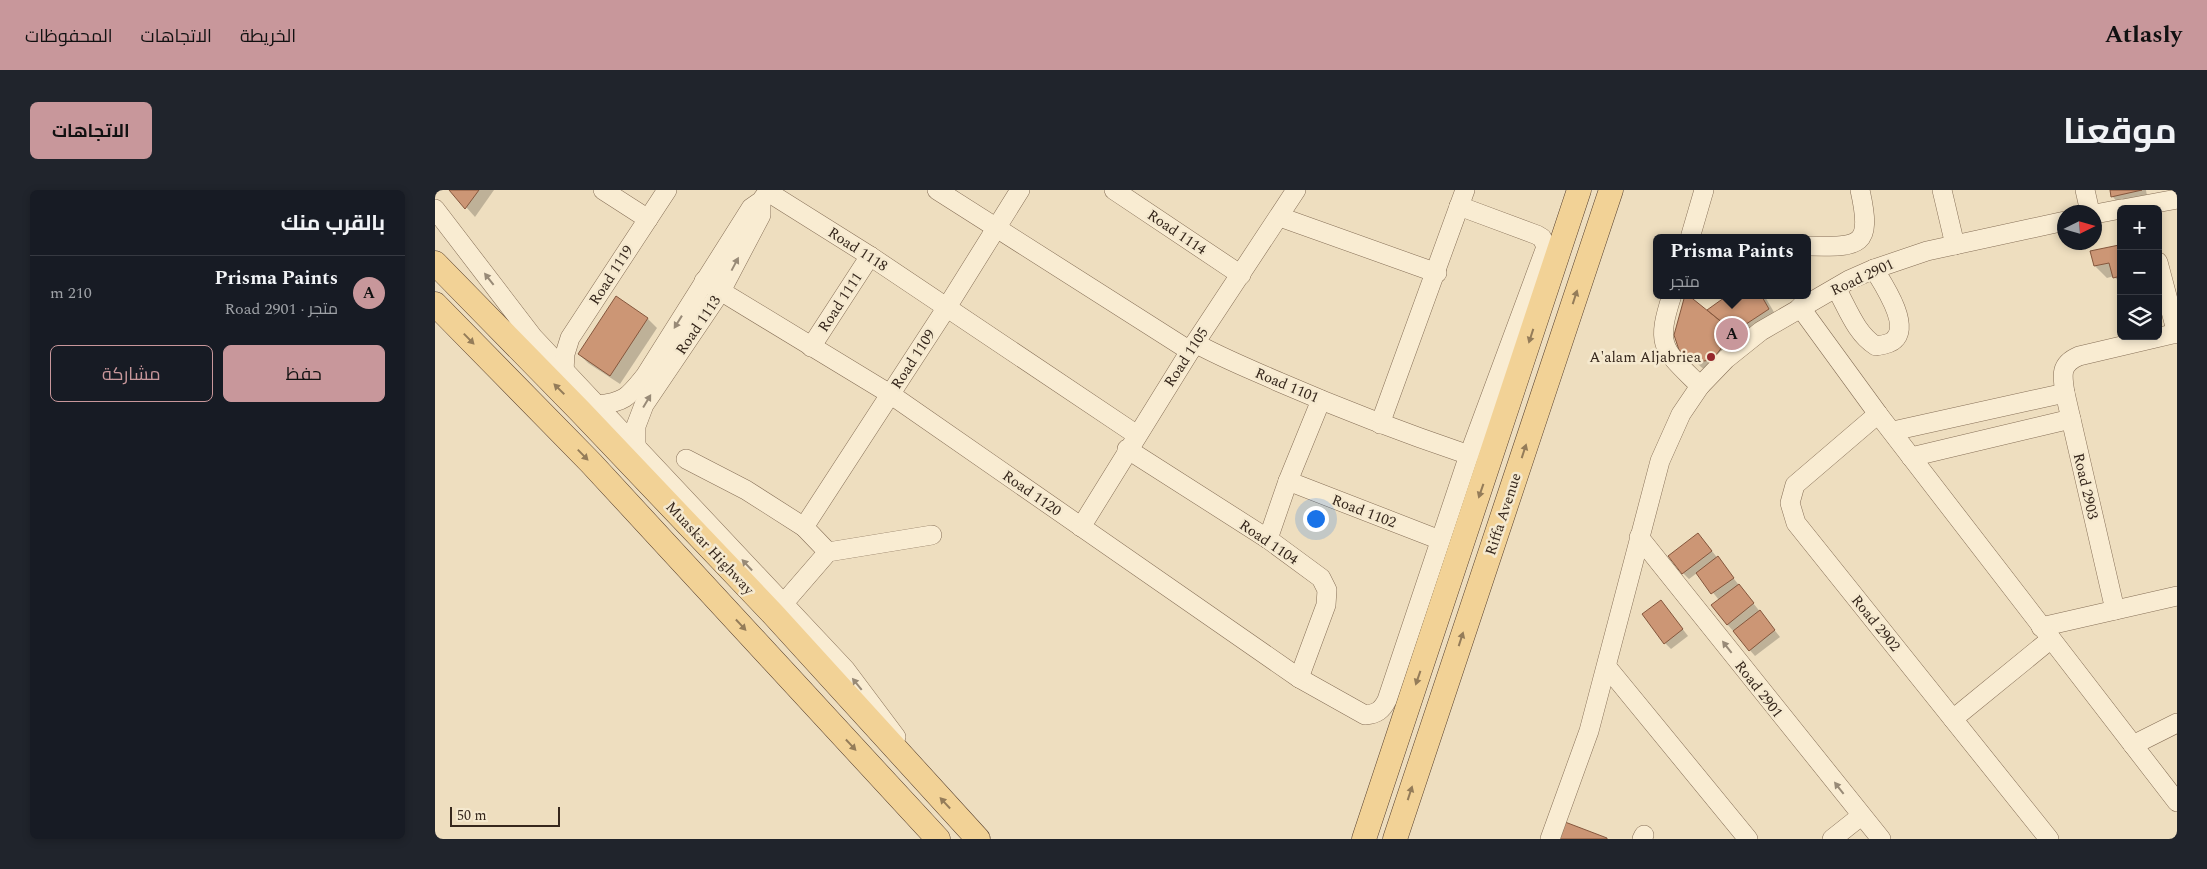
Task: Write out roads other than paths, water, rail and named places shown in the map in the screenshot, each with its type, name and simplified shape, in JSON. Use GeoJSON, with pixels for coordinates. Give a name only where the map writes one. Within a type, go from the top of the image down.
{"type":"FeatureCollection","features":[{"type":"Feature","properties":{"kind":"main road","name":"Riffa Avenue"},"geometry":{"type":"LineString","coordinates":[[1364,839],[1579,190]]}},
{"type":"Feature","properties":{"kind":"main road","name":"Riffa Avenue"},"geometry":{"type":"LineString","coordinates":[[1395,839],[1611,190]]}},
{"type":"Feature","properties":{"kind":"main road","name":"Muaskar Highway"},"geometry":{"type":"LineString","coordinates":[[435,263],[821,665],[978,839]]}},
{"type":"Feature","properties":{"kind":"main road","name":"Muaskar Highway"},"geometry":{"type":"LineString","coordinates":[[435,304],[591,463],[938,839]]}},
{"type":"Feature","properties":{"kind":"street"},"geometry":{"type":"LineString","coordinates":[[603,190],[648,219]]}},
{"type":"Feature","properties":{"kind":"street","name":"Road 1119"},"geometry":{"type":"LineString","coordinates":[[564,371],[567,345],[575,330],[667,190]]}},
{"type":"Feature","properties":{"kind":"street"},"geometry":{"type":"LineString","coordinates":[[937,190],[997,226]]}},
{"type":"Feature","properties":{"kind":"street","name":"Road 1109"},"geometry":{"type":"LineString","coordinates":[[805,527],[947,308],[1020,190]]}},
{"type":"Feature","properties":{"kind":"street","name":"Road 1114"},"geometry":{"type":"LineString","coordinates":[[1113,190],[1241,275]]}},
{"type":"Feature","properties":{"kind":"street"},"geometry":{"type":"LineString","coordinates":[[1691,234],[1704,190]]}},
{"type":"Feature","properties":{"kind":"street"},"geometry":{"type":"LineString","coordinates":[[1811,246],[1847,246],[1858,240],[1865,228],[1866,222],[1860,190]]}},
{"type":"Feature","properties":{"kind":"street"},"geometry":{"type":"LineString","coordinates":[[1942,190],[1955,245]]}},
{"type":"Feature","properties":{"kind":"street"},"geometry":{"type":"LineString","coordinates":[[2085,190],[2088,205]]}},
{"type":"Feature","properties":{"kind":"street","name":"Road 1105"},"geometry":{"type":"LineString","coordinates":[[1081,527],[1192,347],[1280,217],[1291,192]]}},
{"type":"Feature","properties":{"kind":"street","name":"Road 1118"},"geometry":{"type":"LineString","coordinates":[[766,194],[870,256],[947,308],[1132,442]]}},
{"type":"Feature","properties":{"kind":"street","name":"Road 1113"},"geometry":{"type":"LineString","coordinates":[[598,405],[618,402],[631,393],[645,376],[751,208],[766,194]]}},
{"type":"Feature","properties":{"kind":"street","name":"Road 1113"},"geometry":{"type":"LineString","coordinates":[[636,447],[636,426],[644,405],[721,291],[761,215],[766,194]]}},
{"type":"Feature","properties":{"kind":"street"},"geometry":{"type":"LineString","coordinates":[[1380,424],[1437,273],[1462,198],[1542,238],[1546,247],[1469,455],[1441,540]]}},
{"type":"Feature","properties":{"kind":"street"},"geometry":{"type":"LineString","coordinates":[[2152,205],[2177,199]]}},
{"type":"Feature","properties":{"kind":"street"},"geometry":{"type":"LineString","coordinates":[[435,209],[533,337],[866,694],[925,781]]}},
{"type":"Feature","properties":{"kind":"street"},"geometry":{"type":"LineString","coordinates":[[2102,213],[2117,210]]}},
{"type":"Feature","properties":{"kind":"street"},"geometry":{"type":"LineString","coordinates":[[1280,217],[1437,273]]}},
{"type":"Feature","properties":{"kind":"street","name":"Road 2901"},"geometry":{"type":"LineString","coordinates":[[1550,839],[1589,731],[1660,461],[1670,437],[1700,386],[1743,344],[1801,307],[1874,269],[1900,259],[1955,245],[2057,223]]}},
{"type":"Feature","properties":{"kind":"street","name":"Road 1101"},"geometry":{"type":"LineString","coordinates":[[997,226],[1192,347],[1214,354],[1380,424],[1469,455]]}},
{"type":"Feature","properties":{"kind":"street","name":"Road 1111"},"geometry":{"type":"LineString","coordinates":[[811,347],[870,256]]}},
{"type":"Feature","properties":{"kind":"street"},"geometry":{"type":"LineString","coordinates":[[1836,288],[1859,331],[1869,342],[1876,346],[1893,341],[1899,333],[1900,322],[1893,304],[1874,269]]}},
{"type":"Feature","properties":{"kind":"street"},"geometry":{"type":"LineString","coordinates":[[2162,277],[2177,333]]}},
{"type":"Feature","properties":{"kind":"street","name":"Road 1120"},"geometry":{"type":"LineString","coordinates":[[704,281],[890,394],[1299,678],[1356,712],[1365,715],[1375,714],[1383,708],[1387,700],[1441,540]]}},
{"type":"Feature","properties":{"kind":"street"},"geometry":{"type":"LineString","coordinates":[[1671,299],[1663,325],[1665,348],[1669,355],[1700,386]]}},
{"type":"Feature","properties":{"kind":"street"},"geometry":{"type":"LineString","coordinates":[[1801,307],[1878,414],[1893,431],[1911,457],[2177,802]]}},
{"type":"Feature","properties":{"kind":"street"},"geometry":{"type":"LineString","coordinates":[[533,337],[559,337],[575,330]]}},
{"type":"Feature","properties":{"kind":"street","name":"Road 2903"},"geometry":{"type":"LineString","coordinates":[[2115,610],[2065,393],[2063,377],[2066,363],[2079,356],[2177,333]]}},
{"type":"Feature","properties":{"kind":"street"},"geometry":{"type":"LineString","coordinates":[[1893,431],[2065,393]]}},
{"type":"Feature","properties":{"kind":"street"},"geometry":{"type":"LineString","coordinates":[[1268,539],[1288,481],[1321,400]]}},
{"type":"Feature","properties":{"kind":"street","name":"Road 2902"},"geometry":{"type":"LineString","coordinates":[[1878,414],[1795,485],[1790,503],[1796,523],[2049,839]]}},
{"type":"Feature","properties":{"kind":"street"},"geometry":{"type":"LineString","coordinates":[[1911,457],[2071,419]]}},
{"type":"Feature","properties":{"kind":"street","name":"Road 1104"},"geometry":{"type":"LineString","coordinates":[[1132,442],[1321,578],[1327,590],[1326,605],[1299,678]]}},
{"type":"Feature","properties":{"kind":"street"},"geometry":{"type":"LineString","coordinates":[[686,459],[745,490],[805,527],[828,552]]}},
{"type":"Feature","properties":{"kind":"street","name":"Road 1102"},"geometry":{"type":"LineString","coordinates":[[1288,481],[1441,540]]}},
{"type":"Feature","properties":{"kind":"street"},"geometry":{"type":"LineString","coordinates":[[783,604],[828,552],[931,535]]}},
{"type":"Feature","properties":{"kind":"street","name":"Road 2901"},"geometry":{"type":"LineString","coordinates":[[1639,537],[1881,839]]}},
{"type":"Feature","properties":{"kind":"street"},"geometry":{"type":"LineString","coordinates":[[1953,719],[2046,633],[2115,610],[2177,596]]}},
{"type":"Feature","properties":{"kind":"street"},"geometry":{"type":"LineString","coordinates":[[1607,668],[1748,839]]}},
{"type":"Feature","properties":{"kind":"street"},"geometry":{"type":"LineString","coordinates":[[2133,745],[2177,723]]}},
{"type":"Feature","properties":{"kind":"street"},"geometry":{"type":"LineString","coordinates":[[1832,839],[1861,816]]}},
{"type":"Feature","properties":{"kind":"place","name":"Prisma Paints"},"geometry":{"type":"Point","coordinates":[1732,334]}},
{"type":"Feature","properties":{"kind":"place","name":"A'alam Aljabriea"},"geometry":{"type":"Point","coordinates":[1711,357]}}]}
